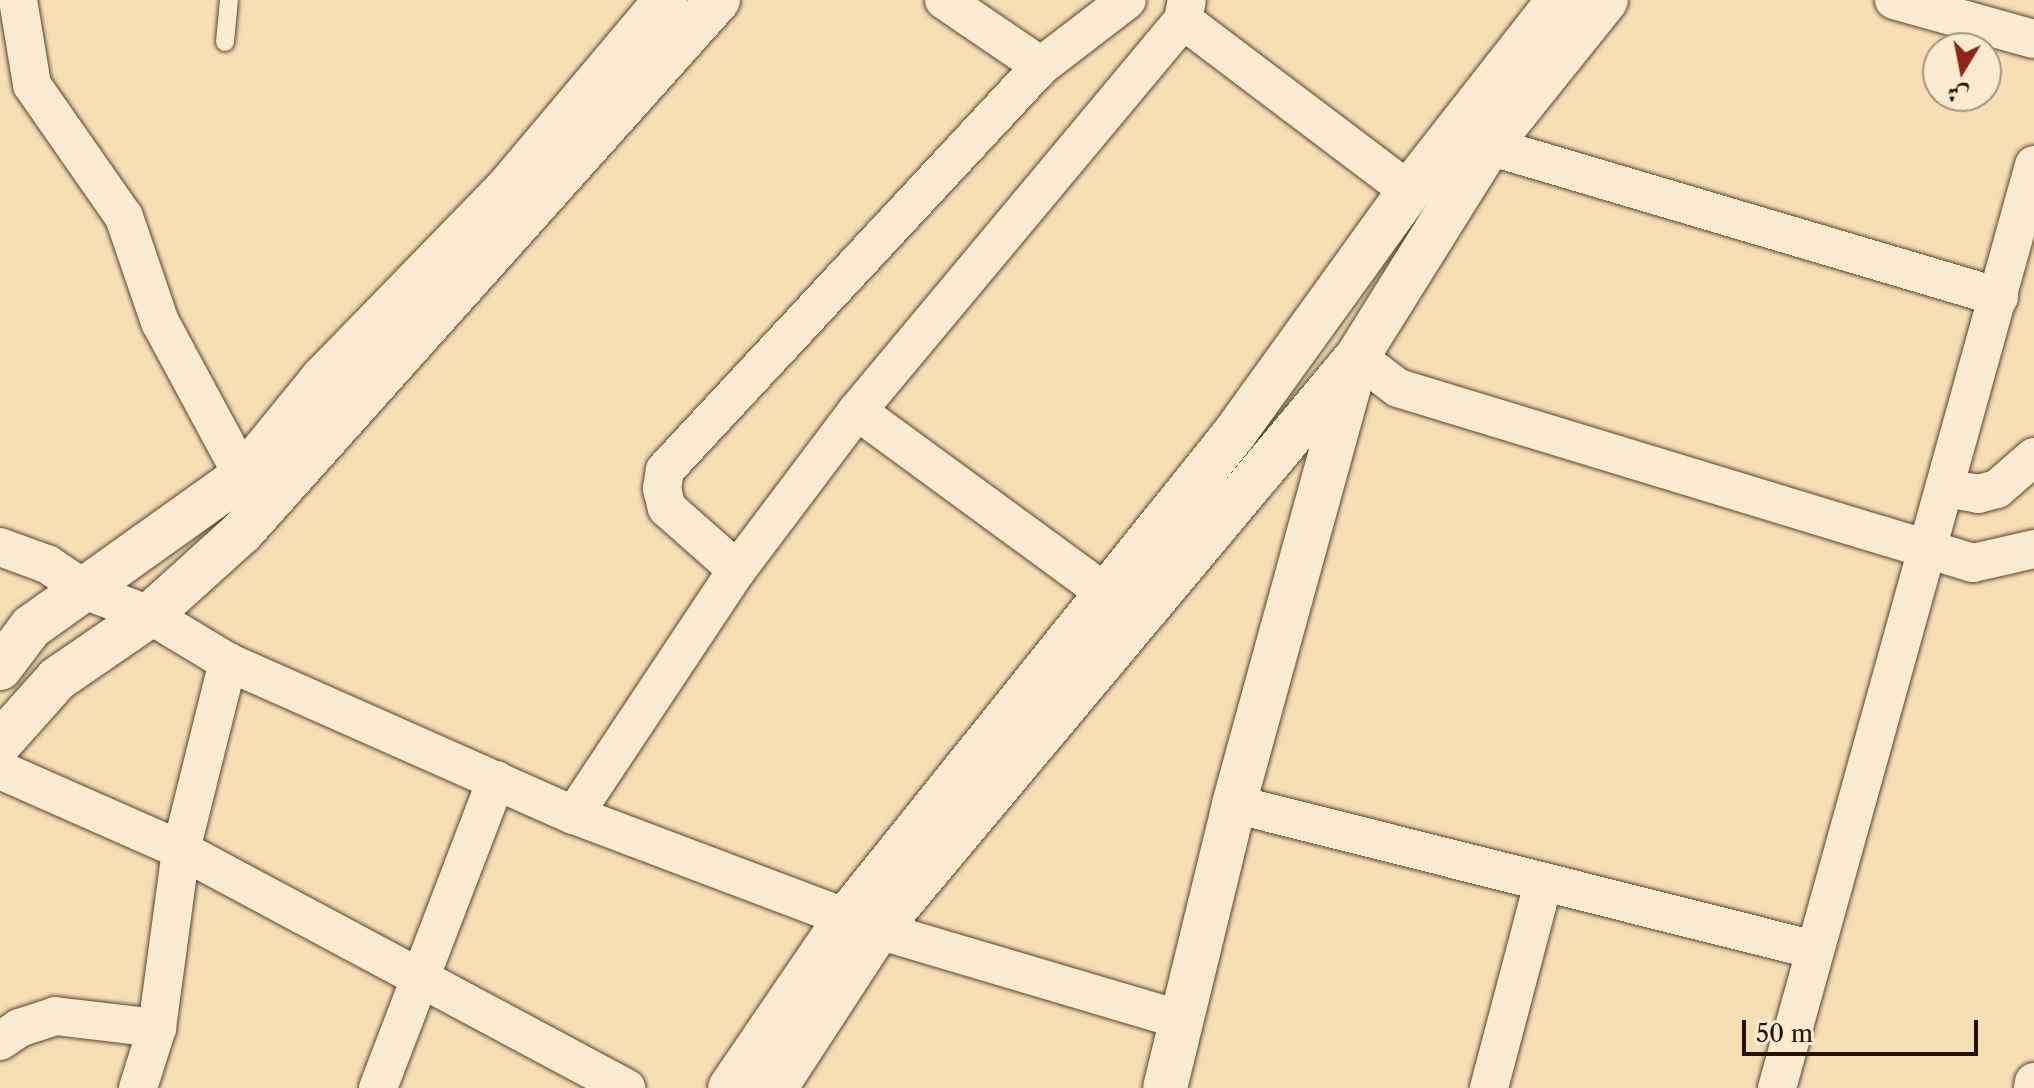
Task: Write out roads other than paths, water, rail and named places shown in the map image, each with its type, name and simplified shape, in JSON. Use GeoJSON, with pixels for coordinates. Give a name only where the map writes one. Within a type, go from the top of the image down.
{"type":"FeatureCollection","features":[{"type":"Feature","properties":{"kind":"main road"},"geometry":{"type":"LineString","coordinates":[[0,668],[31,627],[87,591],[243,476],[323,378],[506,190],[666,0]]}},
{"type":"Feature","properties":{"kind":"main road"},"geometry":{"type":"LineString","coordinates":[[0,743],[57,679],[150,615],[242,532],[718,0]]}},
{"type":"Feature","properties":{"kind":"main road"},"geometry":{"type":"LineString","coordinates":[[775,1088],[862,924],[1106,593],[1234,434],[1409,191],[1559,0]]}},
{"type":"Feature","properties":{"kind":"main road"},"geometry":{"type":"LineString","coordinates":[[730,1088],[862,924],[1357,357],[1489,146],[1606,0]]}},
{"type":"Feature","properties":{"kind":"main road"},"geometry":{"type":"LineString","coordinates":[[1165,1088],[1234,804],[1357,357]]}},
{"type":"Feature","properties":{"kind":"street"},"geometry":{"type":"LineString","coordinates":[[18,0],[32,85],[124,217],[160,322],[243,476]]}},
{"type":"Feature","properties":{"kind":"street"},"geometry":{"type":"LineString","coordinates":[[944,0],[1041,66]]}},
{"type":"Feature","properties":{"kind":"street"},"geometry":{"type":"LineString","coordinates":[[737,570],[667,508],[662,489],[665,470],[1041,66],[1127,0]]}},
{"type":"Feature","properties":{"kind":"street"},"geometry":{"type":"LineString","coordinates":[[1894,0],[2034,39]]}},
{"type":"Feature","properties":{"kind":"street"},"geometry":{"type":"LineString","coordinates":[[574,815],[737,570],[857,411],[1185,10],[1409,191]]}},
{"type":"Feature","properties":{"kind":"street"},"geometry":{"type":"LineString","coordinates":[[1489,146],[1999,297]]}},
{"type":"Feature","properties":{"kind":"street"},"geometry":{"type":"LineString","coordinates":[[1777,1088],[1931,548],[2034,165]]}},
{"type":"Feature","properties":{"kind":"street"},"geometry":{"type":"LineString","coordinates":[[1357,357],[1398,388],[1973,563],[2034,549]]}},
{"type":"Feature","properties":{"kind":"street"},"geometry":{"type":"LineString","coordinates":[[857,411],[1106,593]]}},
{"type":"Feature","properties":{"kind":"street"},"geometry":{"type":"LineString","coordinates":[[1945,488],[1978,494],[1997,489],[2034,457]]}},
{"type":"Feature","properties":{"kind":"street"},"geometry":{"type":"LineString","coordinates":[[0,547],[47,564],[87,591],[150,615],[228,662],[574,815],[862,924],[1182,1020]]}},
{"type":"Feature","properties":{"kind":"street"},"geometry":{"type":"LineString","coordinates":[[138,1088],[157,1028],[181,850],[228,662]]}},
{"type":"Feature","properties":{"kind":"street"},"geometry":{"type":"LineString","coordinates":[[0,770],[181,850],[626,1088]]}},
{"type":"Feature","properties":{"kind":"street"},"geometry":{"type":"LineString","coordinates":[[378,1088],[416,977],[496,780]]}},
{"type":"Feature","properties":{"kind":"street"},"geometry":{"type":"LineString","coordinates":[[1234,804],[1815,950]]}},
{"type":"Feature","properties":{"kind":"street"},"geometry":{"type":"LineString","coordinates":[[1489,1088],[1543,883]]}},
{"type":"Feature","properties":{"kind":"street"},"geometry":{"type":"LineString","coordinates":[[0,1041],[19,1028],[55,1016],[157,1028]]}},
{"type":"Feature","properties":{"kind":"street"},"geometry":{"type":"LineString","coordinates":[[2033,1088],[2034,1082]]}},
{"type":"Feature","properties":{"kind":"lane"},"geometry":{"type":"LineString","coordinates":[[225,42],[229,0]]}}]}
